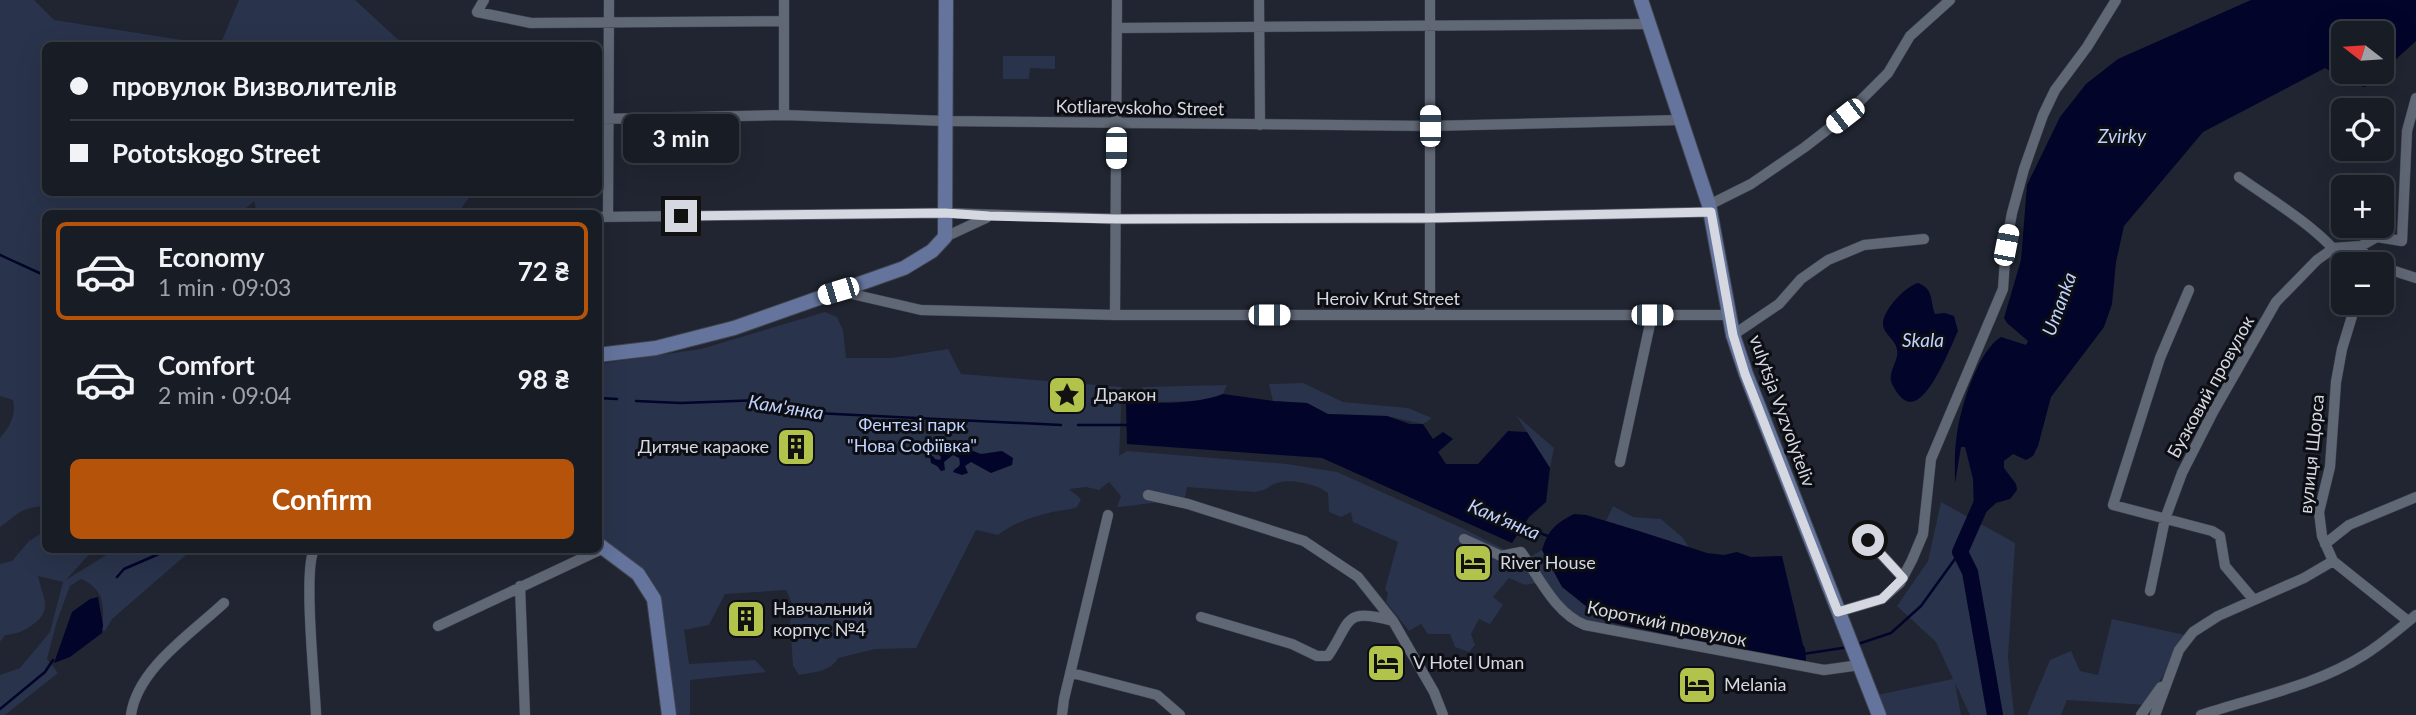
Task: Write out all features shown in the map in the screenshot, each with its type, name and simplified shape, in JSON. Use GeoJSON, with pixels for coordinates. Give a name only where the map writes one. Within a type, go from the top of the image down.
{"type":"FeatureCollection","features":[{"type":"Feature","properties":{"kind":"street"},"geometry":{"type":"LineString","coordinates":[[484,0],[477,12],[531,23],[784,21]]}},
{"type":"Feature","properties":{"kind":"street"},"geometry":{"type":"LineString","coordinates":[[610,0],[604,119],[603,217],[945,213],[1116,219],[1430,218],[1710,208],[1751,184],[1845,116],[1888,73],[1910,36],[1950,0]]}},
{"type":"Feature","properties":{"kind":"street"},"geometry":{"type":"LineString","coordinates":[[784,115],[785,0]]}},
{"type":"Feature","properties":{"kind":"street"},"geometry":{"type":"LineString","coordinates":[[945,237],[946,0]]}},
{"type":"Feature","properties":{"kind":"street"},"geometry":{"type":"LineString","coordinates":[[1115,315],[1117,0]]}},
{"type":"Feature","properties":{"kind":"street"},"geometry":{"type":"LineString","coordinates":[[1259,0],[1259,125]]}},
{"type":"Feature","properties":{"kind":"street"},"geometry":{"type":"LineString","coordinates":[[1430,0],[1430,314]]}},
{"type":"Feature","properties":{"kind":"street","name":"vulytsja Vyzvolyteliv"},"geometry":{"type":"LineString","coordinates":[[1641,0],[1710,208],[1733,335],[1751,389],[1878,715]]}},
{"type":"Feature","properties":{"kind":"street"},"geometry":{"type":"LineString","coordinates":[[1838,612],[1882,599],[1903,578],[1923,534],[1931,459],[2003,289],[2006,245],[2012,213],[2043,115],[2055,90],[2087,47],[2116,0]]}},
{"type":"Feature","properties":{"kind":"street"},"geometry":{"type":"LineString","coordinates":[[1118,28],[1649,24]]}},
{"type":"Feature","properties":{"kind":"street"},"geometry":{"type":"LineString","coordinates":[[2334,248],[2361,246],[2377,237],[2402,241],[2407,131],[2416,98]]}},
{"type":"Feature","properties":{"kind":"street","name":"Kotliarevskoho Street"},"geometry":{"type":"LineString","coordinates":[[604,119],[784,115],[1116,124],[1430,126],[1681,120]]}},
{"type":"Feature","properties":{"kind":"street"},"geometry":{"type":"LineString","coordinates":[[2239,177],[2317,232],[2337,252]]}},
{"type":"Feature","properties":{"kind":"street"},"geometry":{"type":"LineString","coordinates":[[602,355],[656,348],[734,328],[904,268],[932,251],[945,237],[989,216]]}},
{"type":"Feature","properties":{"kind":"street"},"geometry":{"type":"LineString","coordinates":[[1733,335],[1779,304],[1801,279],[1828,260],[1864,245],[1924,239]]}},
{"type":"Feature","properties":{"kind":"street"},"geometry":{"type":"LineString","coordinates":[[2361,246],[2364,252]]}},
{"type":"Feature","properties":{"kind":"street","name":"Бузковий провулок"},"geometry":{"type":"LineString","coordinates":[[2150,591],[2165,519],[2182,472],[2201,436],[2276,302],[2317,260],[2334,248]]}},
{"type":"Feature","properties":{"kind":"street"},"geometry":{"type":"LineString","coordinates":[[2394,271],[2416,278]]}},
{"type":"Feature","properties":{"kind":"street"},"geometry":{"type":"LineString","coordinates":[[2189,290],[2160,358],[2113,505],[2212,531],[2220,536],[2225,566],[2253,599]]}},
{"type":"Feature","properties":{"kind":"street","name":"Heroiv Krut Street"},"geometry":{"type":"LineString","coordinates":[[838,291],[921,310],[1115,315],[1729,315]]}},
{"type":"Feature","properties":{"kind":"street"},"geometry":{"type":"LineString","coordinates":[[1620,462],[1652,315]]}},
{"type":"Feature","properties":{"kind":"street","name":"вулиця Щорса"},"geometry":{"type":"LineString","coordinates":[[2333,561],[2322,536],[2319,512],[2330,467],[2336,382],[2352,315]]}},
{"type":"Feature","properties":{"kind":"street"},"geometry":{"type":"LineString","coordinates":[[1148,495],[1188,504],[1304,541],[1358,577],[1394,621],[1434,692],[1443,715]]}},
{"type":"Feature","properties":{"kind":"street"},"geometry":{"type":"LineString","coordinates":[[2325,544],[2349,525],[2416,497]]}},
{"type":"Feature","properties":{"kind":"street"},"geometry":{"type":"LineString","coordinates":[[1062,715],[1108,515]]}},
{"type":"Feature","properties":{"kind":"street","name":"Короткий провулок"},"geometry":{"type":"LineString","coordinates":[[1464,539],[1502,556],[1521,552],[1559,607],[1573,620],[1585,625],[1824,670],[1858,661]]}},
{"type":"Feature","properties":{"kind":"street"},"geometry":{"type":"LineString","coordinates":[[1868,540],[1903,578]]}},
{"type":"Feature","properties":{"kind":"street"},"geometry":{"type":"LineString","coordinates":[[602,547],[638,573],[654,599],[669,715]]}},
{"type":"Feature","properties":{"kind":"street"},"geometry":{"type":"LineString","coordinates":[[312,553],[310,584],[316,715]]}},
{"type":"Feature","properties":{"kind":"street"},"geometry":{"type":"LineString","coordinates":[[438,626],[587,553]]}},
{"type":"Feature","properties":{"kind":"street"},"geometry":{"type":"LineString","coordinates":[[2162,715],[2155,715],[2168,677],[2179,650],[2193,632],[2218,616],[2304,578],[2333,561],[2412,618],[2364,656],[2322,676],[2270,696],[2201,715]]}},
{"type":"Feature","properties":{"kind":"street"},"geometry":{"type":"LineString","coordinates":[[520,586],[525,715]]}},
{"type":"Feature","properties":{"kind":"street"},"geometry":{"type":"LineString","coordinates":[[131,715],[136,693],[158,664],[224,603]]}},
{"type":"Feature","properties":{"kind":"street"},"geometry":{"type":"LineString","coordinates":[[1201,617],[1292,644],[1322,657],[1328,656],[1343,626],[1351,619],[1362,615],[1394,621]]}},
{"type":"Feature","properties":{"kind":"street"},"geometry":{"type":"LineString","coordinates":[[1072,673],[1157,695],[1180,715]]}},
{"type":"Feature","properties":{"kind":"street"},"geometry":{"type":"LineString","coordinates":[[2141,715],[2168,677]]}},
{"type":"Feature","properties":{"kind":"green space"},"geometry":{"type":"Polygon","coordinates":[[[0,0],[34,0],[54,20],[195,42],[42,42],[42,196],[470,196],[460,210],[256,210],[254,201],[244,210],[42,210],[42,506],[25,510],[0,527],[0,438],[11,421],[14,406],[13,400],[0,396],[0,0]]]}},
{"type":"Feature","properties":{"kind":"green space"},"geometry":{"type":"Polygon","coordinates":[[[239,0],[355,0],[401,42],[221,42],[239,0]]]}},
{"type":"Feature","properties":{"kind":"green space"},"geometry":{"type":"Polygon","coordinates":[[[1003,56],[1055,56],[1055,69],[1030,68],[1029,79],[1003,79],[1003,56]]]}},
{"type":"Feature","properties":{"kind":"green space","name":"Фентезі парк \"Нова Софіївка\""},"geometry":{"type":"Polygon","coordinates":[[[825,312],[837,317],[843,330],[846,358],[892,358],[948,349],[961,374],[1122,387],[1119,456],[1127,451],[1287,464],[1337,472],[1513,554],[1531,556],[1542,550],[1568,589],[1593,613],[1616,624],[1657,633],[1655,639],[1573,620],[1542,582],[1525,585],[1509,578],[1493,597],[1503,605],[1490,624],[1479,619],[1471,634],[1475,645],[1469,652],[1455,647],[1450,634],[1428,634],[1421,624],[1409,631],[1386,602],[1388,593],[1385,589],[1398,542],[1353,522],[1351,512],[1341,517],[1329,512],[1328,493],[1317,487],[1290,481],[1255,492],[1187,487],[1184,503],[1160,502],[1117,507],[1121,496],[1109,482],[1099,490],[1086,487],[1069,489],[1081,499],[1077,507],[1029,519],[998,535],[976,530],[916,648],[875,649],[838,658],[826,669],[799,675],[793,666],[790,621],[795,610],[786,590],[725,594],[709,625],[684,630],[689,664],[755,660],[766,672],[690,680],[690,715],[669,715],[654,599],[602,547],[602,363],[701,349],[825,312]]]}},
{"type":"Feature","properties":{"kind":"green space"},"geometry":{"type":"Polygon","coordinates":[[[1303,383],[1343,402],[1408,408],[1432,418],[1423,424],[1387,416],[1327,414],[1307,403],[1273,401],[1269,384],[1303,383]]]}},
{"type":"Feature","properties":{"kind":"green space"},"geometry":{"type":"Polygon","coordinates":[[[1227,385],[1223,394],[1204,401],[1150,402],[1142,387],[1227,385]]]}},
{"type":"Feature","properties":{"kind":"green space"},"geometry":{"type":"Polygon","coordinates":[[[1516,415],[1554,448],[1550,468],[1516,415]]]}},
{"type":"Feature","properties":{"kind":"green space"},"geometry":{"type":"Polygon","coordinates":[[[1941,502],[2015,543],[2008,657],[2014,715],[1970,715],[1955,683],[1961,715],[1881,715],[1877,695],[1953,679],[1936,642],[1897,606],[1928,561],[1941,502]]]}},
{"type":"Feature","properties":{"kind":"green space"},"geometry":{"type":"Polygon","coordinates":[[[1613,506],[1633,517],[1661,519],[1683,538],[1689,548],[1606,521],[1613,506]]]}},
{"type":"Feature","properties":{"kind":"green space"},"geometry":{"type":"Polygon","coordinates":[[[42,533],[42,553],[90,553],[66,580],[109,553],[196,553],[187,554],[112,619],[105,631],[102,631],[102,600],[95,588],[81,579],[70,586],[47,659],[58,673],[5,715],[0,715],[0,675],[20,668],[50,632],[63,582],[38,576],[45,604],[42,615],[31,626],[5,635],[0,642],[0,564],[12,561],[29,541],[42,533]]]}},
{"type":"Feature","properties":{"kind":"green space"},"geometry":{"type":"Polygon","coordinates":[[[2112,619],[2185,635],[2147,705],[2067,700],[2061,715],[2027,715],[2050,660],[2071,651],[2080,671],[2098,675],[2112,619]]]}},
{"type":"Feature","properties":{"kind":"water","name":"Zvirky"},"geometry":{"type":"Polygon","coordinates":[[[2251,0],[2416,0],[2416,41],[2394,61],[2394,21],[2331,21],[2331,72],[2325,68],[2203,132],[2124,226],[2116,262],[2112,304],[2104,327],[2051,397],[2033,456],[2026,460],[2013,454],[2004,461],[2004,468],[2016,484],[2017,490],[2010,499],[1996,503],[1984,514],[1974,510],[1973,479],[1965,447],[1961,447],[1955,483],[1955,447],[1966,396],[1985,354],[2001,337],[2026,345],[2028,341],[2004,318],[2021,260],[2027,185],[2060,117],[2086,84],[2118,59],[2251,0]]]}},
{"type":"Feature","properties":{"kind":"water","name":"Skala"},"geometry":{"type":"Polygon","coordinates":[[[1918,283],[1929,292],[1935,314],[1954,316],[1958,331],[1936,377],[1920,398],[1911,402],[1901,397],[1891,381],[1897,350],[1883,322],[1897,298],[1918,283]]]}},
{"type":"Feature","properties":{"kind":"water"},"geometry":{"type":"Polygon","coordinates":[[[1223,394],[1307,403],[1328,414],[1387,416],[1410,424],[1423,424],[1433,439],[1443,432],[1453,439],[1438,452],[1446,464],[1478,464],[1508,431],[1527,432],[1550,468],[1546,502],[1529,517],[1512,543],[1322,458],[1127,444],[1126,404],[1188,401],[1223,394]]]}},
{"type":"Feature","properties":{"kind":"water"},"geometry":{"type":"Polygon","coordinates":[[[942,442],[948,447],[962,447],[981,454],[1002,451],[1013,458],[1012,465],[991,473],[971,462],[965,466],[968,473],[962,475],[953,472],[960,464],[959,458],[953,455],[944,462],[945,470],[941,471],[931,463],[930,457],[940,460],[938,454],[941,451],[929,452],[931,446],[942,442]]]}},
{"type":"Feature","properties":{"kind":"water"},"geometry":{"type":"Polygon","coordinates":[[[1574,514],[1586,515],[1707,553],[1724,555],[1737,552],[1751,557],[1782,556],[1806,661],[1768,656],[1605,621],[1562,587],[1542,550],[1554,528],[1574,514]]]}},
{"type":"Feature","properties":{"kind":"water"},"geometry":{"type":"Polygon","coordinates":[[[98,597],[102,633],[70,657],[54,663],[72,612],[90,599],[98,597]]]}},
{"type":"Feature","properties":{"kind":"waterway","name":"Кам'янка"},"geometry":{"type":"LineString","coordinates":[[0,255],[42,274]]}},
{"type":"Feature","properties":{"kind":"waterway","name":"Кам'янка"},"geometry":{"type":"LineString","coordinates":[[602,398],[617,399]]}},
{"type":"Feature","properties":{"kind":"waterway","name":"Кам'янка"},"geometry":{"type":"LineString","coordinates":[[636,401],[681,403],[762,400],[815,413],[1061,425]]}},
{"type":"Feature","properties":{"kind":"waterway","name":"Кам'янка"},"geometry":{"type":"LineString","coordinates":[[1078,425],[1128,425]]}},
{"type":"Feature","properties":{"kind":"waterway","name":"Umanka"},"geometry":{"type":"LineString","coordinates":[[1986,493],[1960,552],[1970,572],[1995,715]]}},
{"type":"Feature","properties":{"kind":"waterway","name":"Кам'янка"},"geometry":{"type":"LineString","coordinates":[[1521,525],[1550,537]]}},
{"type":"Feature","properties":{"kind":"waterway","name":"Кам'янка"},"geometry":{"type":"LineString","coordinates":[[1858,644],[1891,633],[1921,606],[1960,552]]}},
{"type":"Feature","properties":{"kind":"waterway"},"geometry":{"type":"LineString","coordinates":[[117,577],[124,569],[161,553]]}},
{"type":"Feature","properties":{"kind":"waterway","name":"Кам'янка"},"geometry":{"type":"LineString","coordinates":[[1803,654],[1849,647]]}},
{"type":"Feature","properties":{"kind":"waterway"},"geometry":{"type":"LineString","coordinates":[[0,709],[45,672],[53,660]]}},
{"type":"Feature","properties":{"kind":"place","name":"Дракон"},"geometry":{"type":"Point","coordinates":[1067,395]}},
{"type":"Feature","properties":{"kind":"place","name":"Дитяче караоке"},"geometry":{"type":"Point","coordinates":[796,447]}},
{"type":"Feature","properties":{"kind":"place","name":"River House"},"geometry":{"type":"Point","coordinates":[1473,563]}},
{"type":"Feature","properties":{"kind":"place","name":"Навчальний корпус №4"},"geometry":{"type":"Point","coordinates":[746,619]}},
{"type":"Feature","properties":{"kind":"place","name":"V Hotel Uman"},"geometry":{"type":"Point","coordinates":[1386,663]}},
{"type":"Feature","properties":{"kind":"place","name":"Melania"},"geometry":{"type":"Point","coordinates":[1697,685]}},
{"type":"Feature","properties":{"kind":"route"},"geometry":{"type":"LineString","coordinates":[[681,216],[945,213],[1116,219],[1430,218],[1711,212],[1733,335],[1745,374],[1838,612],[1882,599],[1892,592],[1903,578],[1868,540]]}}]}
